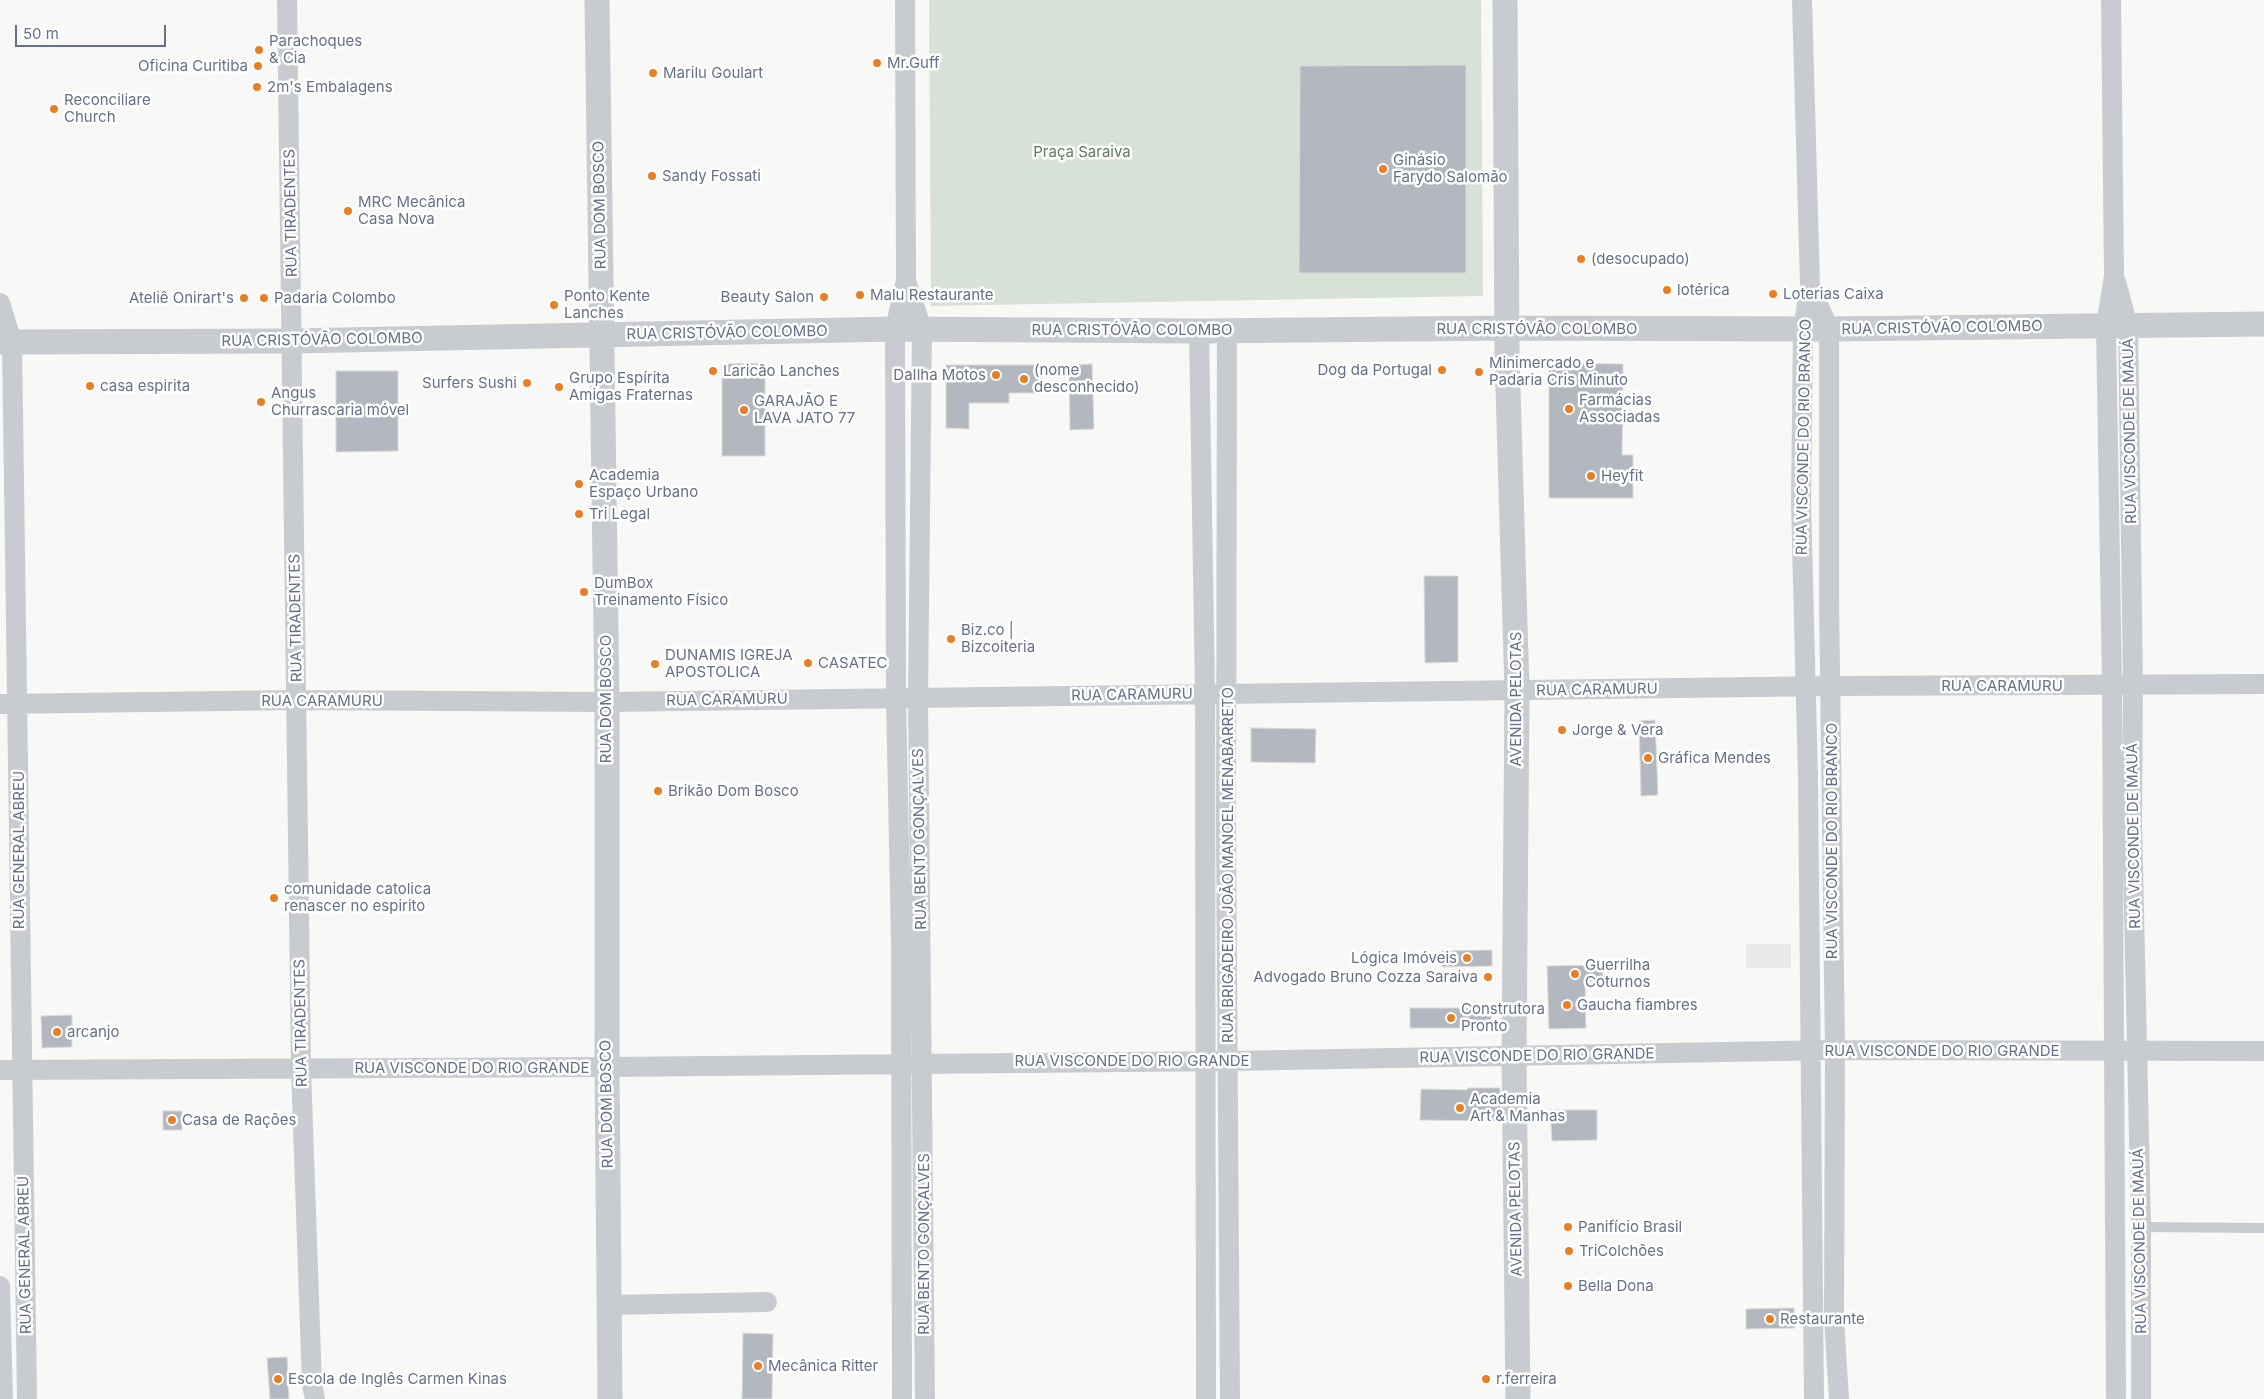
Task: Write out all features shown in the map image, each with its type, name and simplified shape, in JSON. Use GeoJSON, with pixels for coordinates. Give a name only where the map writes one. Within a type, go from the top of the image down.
{"type":"FeatureCollection","features":[{"type":"Feature","properties":{"kind":"street","name":"RUA TIRADENTES"},"geometry":{"type":"LineString","coordinates":[[287,0],[298,700],[301,1069],[312,1394]]}},
{"type":"Feature","properties":{"kind":"street","name":"RUA DOM BOSCO"},"geometry":{"type":"LineString","coordinates":[[597,0],[607,702],[606,1068],[610,1399]]}},
{"type":"Feature","properties":{"kind":"street","name":"RUA BENTO GONÇALVES"},"geometry":{"type":"LineString","coordinates":[[902,1399],[901,941],[896,698],[895,329],[906,281],[905,0]]}},
{"type":"Feature","properties":{"kind":"street","name":"AVENIDA PELOTAS"},"geometry":{"type":"LineString","coordinates":[[1505,0],[1507,328],[1517,691],[1514,1056],[1518,1399]]}},
{"type":"Feature","properties":{"kind":"street","name":"RUA VISCONDE DO RIO BRANCO"},"geometry":{"type":"LineString","coordinates":[[1802,0],[1810,286],[1803,329],[1801,502],[1812,1051],[1814,1399]]}},
{"type":"Feature","properties":{"kind":"street","name":"RUA VISCONDE DE MAUÁ"},"geometry":{"type":"LineString","coordinates":[[2112,0],[2114,276],[2130,455],[2133,685],[2132,820],[2141,1227],[2141,1399]]}},
{"type":"Feature","properties":{"kind":"street","name":"RUA BENTO GONÇALVES"},"geometry":{"type":"LineString","coordinates":[[906,281],[922,329],[918,698],[925,1399]]}},
{"type":"Feature","properties":{"kind":"street","name":"RUA VISCONDE DO RIO BRANCO"},"geometry":{"type":"LineString","coordinates":[[1810,286],[1830,329],[1831,503],[1829,598],[1836,1232],[1834,1319],[1838,1399]]}},
{"type":"Feature","properties":{"kind":"street","name":"RUA GENERAL ABREU"},"geometry":{"type":"LineString","coordinates":[[0,303],[6,342],[9,704],[21,1070],[27,1399]]}},
{"type":"Feature","properties":{"kind":"street","name":"RUA CRISTÓVÃO COLOMBO"},"geometry":{"type":"LineString","coordinates":[[6,342],[293,341],[895,329],[1199,331],[1507,328],[1830,329],[2264,324]]}},
{"type":"Feature","properties":{"kind":"street","name":"RUA VISCONDE DE MAUÁ"},"geometry":{"type":"LineString","coordinates":[[2116,1399],[2116,1255],[2112,1051],[2112,685],[2107,456],[2117,326]]}},
{"type":"Feature","properties":{"kind":"street","name":"RUA BRIGADEIRO JOÃO MANOEL MENABARRETO"},"geometry":{"type":"LineString","coordinates":[[1199,331],[1205,693],[1206,1399]]}},
{"type":"Feature","properties":{"kind":"street","name":"RUA BRIGADEIRO JOÃO MANOEL MENABARRETO"},"geometry":{"type":"LineString","coordinates":[[1227,331],[1228,693],[1226,832],[1230,1399]]}},
{"type":"Feature","properties":{"kind":"street"},"geometry":{"type":"LineString","coordinates":[[2107,456],[2130,455]]}},
{"type":"Feature","properties":{"kind":"street"},"geometry":{"type":"LineString","coordinates":[[1801,502],[1831,503]]}},
{"type":"Feature","properties":{"kind":"street"},"geometry":{"type":"LineString","coordinates":[[1202,585],[1228,586]]}},
{"type":"Feature","properties":{"kind":"street"},"geometry":{"type":"LineString","coordinates":[[1802,598],[1829,598]]}},
{"type":"Feature","properties":{"kind":"street","name":"RUA CARAMURU"},"geometry":{"type":"LineString","coordinates":[[9,704],[298,700],[607,702],[1831,686],[2264,684]]}},
{"type":"Feature","properties":{"kind":"street"},"geometry":{"type":"LineString","coordinates":[[1808,779],[1832,779]]}},
{"type":"Feature","properties":{"kind":"street"},"geometry":{"type":"LineString","coordinates":[[2112,820],[2132,820]]}},
{"type":"Feature","properties":{"kind":"street"},"geometry":{"type":"LineString","coordinates":[[1205,833],[1226,832]]}},
{"type":"Feature","properties":{"kind":"street"},"geometry":{"type":"LineString","coordinates":[[1810,933],[1832,933]]}},
{"type":"Feature","properties":{"kind":"street"},"geometry":{"type":"LineString","coordinates":[[901,941],[921,940]]}},
{"type":"Feature","properties":{"kind":"street","name":"RUA VISCONDE DO RIO GRANDE"},"geometry":{"type":"LineString","coordinates":[[0,1070],[606,1068],[1228,1061],[1835,1050],[2264,1051]]}},
{"type":"Feature","properties":{"kind":"street"},"geometry":{"type":"LineString","coordinates":[[1813,1139],[1835,1140]]}},
{"type":"Feature","properties":{"kind":"street"},"geometry":{"type":"LineString","coordinates":[[1812,1231],[1836,1232]]}},
{"type":"Feature","properties":{"kind":"street"},"geometry":{"type":"LineString","coordinates":[[2116,1255],[2140,1254]]}},
{"type":"Feature","properties":{"kind":"street"},"geometry":{"type":"LineString","coordinates":[[1813,1271],[1835,1271]]}},
{"type":"Feature","properties":{"kind":"street","name":"RUA GENERAL ABREU"},"geometry":{"type":"LineString","coordinates":[[0,1286],[3,1399]]}},
{"type":"Feature","properties":{"kind":"street"},"geometry":{"type":"LineString","coordinates":[[610,1304],[767,1302]]}},
{"type":"Feature","properties":{"kind":"street"},"geometry":{"type":"LineString","coordinates":[[903,1312],[924,1312]]}},
{"type":"Feature","properties":{"kind":"street"},"geometry":{"type":"LineString","coordinates":[[1813,1320],[1834,1319]]}},
{"type":"Feature","properties":{"kind":"lane"},"geometry":{"type":"LineString","coordinates":[[2141,1227],[2264,1228]]}},
{"type":"Feature","properties":{"kind":"shaded area"},"geometry":{"type":"Polygon","coordinates":[[[1746,944],[1791,944],[1791,968],[1746,968],[1746,944]]]}},
{"type":"Feature","properties":{"kind":"green space","name":"Praça Saraiva"},"geometry":{"type":"Polygon","coordinates":[[[929,0],[1481,0],[1483,296],[931,306],[929,0]]]}},
{"type":"Feature","properties":{"kind":"building","name":"Ginásio Farydo Salomão"},"geometry":{"type":"Polygon","coordinates":[[[1466,65],[1466,273],[1299,273],[1300,66],[1466,65]]]}},
{"type":"Feature","properties":{"kind":"building","name":"GARAJÃO E LAVA JATO 77"},"geometry":{"type":"Polygon","coordinates":[[[765,363],[765,456],[722,456],[722,364],[765,363]]]}},
{"type":"Feature","properties":{"kind":"building"},"geometry":{"type":"Polygon","coordinates":[[[1549,363],[1623,364],[1622,455],[1633,455],[1633,498],[1549,498],[1549,363]]]}},
{"type":"Feature","properties":{"kind":"building"},"geometry":{"type":"Polygon","coordinates":[[[1092,364],[1094,429],[1070,430],[1069,365],[1092,364]]]}},
{"type":"Feature","properties":{"kind":"building"},"geometry":{"type":"Polygon","coordinates":[[[946,365],[1039,365],[1039,393],[1009,393],[1009,403],[969,403],[969,429],[946,428],[946,365]]]}},
{"type":"Feature","properties":{"kind":"building"},"geometry":{"type":"Polygon","coordinates":[[[336,371],[398,371],[398,451],[336,452],[336,371]]]}},
{"type":"Feature","properties":{"kind":"building"},"geometry":{"type":"Polygon","coordinates":[[[1424,576],[1458,576],[1458,662],[1425,663],[1424,576]]]}},
{"type":"Feature","properties":{"kind":"building","name":"Gráfica Mendes"},"geometry":{"type":"Polygon","coordinates":[[[1655,720],[1658,795],[1641,796],[1639,721],[1655,720]]]}},
{"type":"Feature","properties":{"kind":"building"},"geometry":{"type":"Polygon","coordinates":[[[1251,728],[1316,729],[1315,763],[1251,762],[1251,728]]]}},
{"type":"Feature","properties":{"kind":"building","name":"Lógica Imóveis"},"geometry":{"type":"Polygon","coordinates":[[[1492,950],[1492,966],[1442,967],[1442,951],[1492,950]]]}},
{"type":"Feature","properties":{"kind":"building","name":"Gaucha fiambres"},"geometry":{"type":"Polygon","coordinates":[[[1602,965],[1603,981],[1585,982],[1586,1028],[1549,1029],[1547,966],[1602,965]]]}},
{"type":"Feature","properties":{"kind":"building","name":"Construtora Pronto"},"geometry":{"type":"Polygon","coordinates":[[[1410,1008],[1491,1008],[1491,1028],[1410,1028],[1410,1008]]]}},
{"type":"Feature","properties":{"kind":"building","name":"arcanjo"},"geometry":{"type":"Polygon","coordinates":[[[72,1015],[72,1047],[42,1048],[41,1016],[72,1015]]]}},
{"type":"Feature","properties":{"kind":"building","name":"Academia Art & Manhas"},"geometry":{"type":"Polygon","coordinates":[[[1468,1088],[1500,1088],[1500,1121],[1420,1120],[1421,1089],[1467,1090],[1468,1088]]]}},
{"type":"Feature","properties":{"kind":"building"},"geometry":{"type":"Polygon","coordinates":[[[1550,1110],[1597,1110],[1597,1140],[1552,1141],[1550,1110]]]}},
{"type":"Feature","properties":{"kind":"building","name":"Casa de Rações"},"geometry":{"type":"Polygon","coordinates":[[[163,1111],[182,1111],[182,1130],[163,1130],[163,1111]]]}},
{"type":"Feature","properties":{"kind":"building","name":"Restaurante"},"geometry":{"type":"Polygon","coordinates":[[[1794,1308],[1795,1328],[1746,1329],[1746,1309],[1794,1308]]]}},
{"type":"Feature","properties":{"kind":"building","name":"Mecânica Ritter"},"geometry":{"type":"Polygon","coordinates":[[[743,1333],[773,1334],[772,1399],[742,1399],[743,1333]]]}},
{"type":"Feature","properties":{"kind":"building","name":"Escola de Inglês Carmen Kinas"},"geometry":{"type":"Polygon","coordinates":[[[287,1357],[289,1399],[270,1399],[267,1358],[287,1357]]]}},
{"type":"Feature","properties":{"kind":"place","name":"Parachoques & Cia"},"geometry":{"type":"Point","coordinates":[259,50]}},
{"type":"Feature","properties":{"kind":"place","name":"Mr.Guff"},"geometry":{"type":"Point","coordinates":[877,63]}},
{"type":"Feature","properties":{"kind":"place","name":"Oficina Curitiba"},"geometry":{"type":"Point","coordinates":[258,66]}},
{"type":"Feature","properties":{"kind":"place","name":"Marilu Goulart"},"geometry":{"type":"Point","coordinates":[653,73]}},
{"type":"Feature","properties":{"kind":"place","name":"2m's Embalagens"},"geometry":{"type":"Point","coordinates":[257,87]}},
{"type":"Feature","properties":{"kind":"place","name":"Reconciliare Church"},"geometry":{"type":"Point","coordinates":[54,109]}},
{"type":"Feature","properties":{"kind":"place","name":"Ginásio Farydo Salomão"},"geometry":{"type":"Point","coordinates":[1383,169]}},
{"type":"Feature","properties":{"kind":"place","name":"Sandy Fossati"},"geometry":{"type":"Point","coordinates":[652,176]}},
{"type":"Feature","properties":{"kind":"place","name":"MRC Mecânica Casa Nova"},"geometry":{"type":"Point","coordinates":[348,211]}},
{"type":"Feature","properties":{"kind":"place","name":"(desocupado)"},"geometry":{"type":"Point","coordinates":[1581,259]}},
{"type":"Feature","properties":{"kind":"place","name":"lotérica"},"geometry":{"type":"Point","coordinates":[1667,290]}},
{"type":"Feature","properties":{"kind":"place","name":"Loterias Caixa"},"geometry":{"type":"Point","coordinates":[1773,294]}},
{"type":"Feature","properties":{"kind":"place","name":"Malu Restaurante"},"geometry":{"type":"Point","coordinates":[860,295]}},
{"type":"Feature","properties":{"kind":"place","name":"Beauty Salon"},"geometry":{"type":"Point","coordinates":[824,297]}},
{"type":"Feature","properties":{"kind":"place","name":"Ateliê Onirart's"},"geometry":{"type":"Point","coordinates":[244,298]}},
{"type":"Feature","properties":{"kind":"place","name":"Padaria Colombo"},"geometry":{"type":"Point","coordinates":[264,298]}},
{"type":"Feature","properties":{"kind":"place","name":"Ponto Kente Lanches"},"geometry":{"type":"Point","coordinates":[554,305]}},
{"type":"Feature","properties":{"kind":"place","name":"Dog da Portugal"},"geometry":{"type":"Point","coordinates":[1442,370]}},
{"type":"Feature","properties":{"kind":"place","name":"Laricão Lanches"},"geometry":{"type":"Point","coordinates":[713,371]}},
{"type":"Feature","properties":{"kind":"place","name":"Minimercado e Padaria Cris Minuto"},"geometry":{"type":"Point","coordinates":[1479,372]}},
{"type":"Feature","properties":{"kind":"place","name":"DaIlha Motos"},"geometry":{"type":"Point","coordinates":[996,375]}},
{"type":"Feature","properties":{"kind":"place","name":"(nome desconhecido)"},"geometry":{"type":"Point","coordinates":[1024,379]}},
{"type":"Feature","properties":{"kind":"place","name":"Surfers Sushi"},"geometry":{"type":"Point","coordinates":[527,383]}},
{"type":"Feature","properties":{"kind":"place","name":"casa espirita"},"geometry":{"type":"Point","coordinates":[90,386]}},
{"type":"Feature","properties":{"kind":"place","name":"Grupo Espírita Amigas Fraternas"},"geometry":{"type":"Point","coordinates":[559,387]}},
{"type":"Feature","properties":{"kind":"place","name":"Angus Churrascaria móvel"},"geometry":{"type":"Point","coordinates":[261,402]}},
{"type":"Feature","properties":{"kind":"place","name":"Farmácias Associadas"},"geometry":{"type":"Point","coordinates":[1569,409]}},
{"type":"Feature","properties":{"kind":"place","name":"GARAJÃO E LAVA JATO 77"},"geometry":{"type":"Point","coordinates":[744,410]}},
{"type":"Feature","properties":{"kind":"place","name":"Heyfit"},"geometry":{"type":"Point","coordinates":[1591,476]}},
{"type":"Feature","properties":{"kind":"place","name":"Academia Espaço Urbano"},"geometry":{"type":"Point","coordinates":[579,484]}},
{"type":"Feature","properties":{"kind":"place","name":"Tri Legal"},"geometry":{"type":"Point","coordinates":[579,514]}},
{"type":"Feature","properties":{"kind":"place","name":"DumBox Treinamento Físico"},"geometry":{"type":"Point","coordinates":[584,592]}},
{"type":"Feature","properties":{"kind":"place","name":"Biz.co | Bizcoiteria"},"geometry":{"type":"Point","coordinates":[951,639]}},
{"type":"Feature","properties":{"kind":"place","name":"CASATEC"},"geometry":{"type":"Point","coordinates":[808,663]}},
{"type":"Feature","properties":{"kind":"place","name":"DUNAMIS IGREJA APOSTOLICA"},"geometry":{"type":"Point","coordinates":[655,664]}},
{"type":"Feature","properties":{"kind":"place","name":"Jorge & Vera"},"geometry":{"type":"Point","coordinates":[1562,730]}},
{"type":"Feature","properties":{"kind":"place","name":"Gráfica Mendes"},"geometry":{"type":"Point","coordinates":[1648,758]}},
{"type":"Feature","properties":{"kind":"place","name":"Brikão Dom Bosco"},"geometry":{"type":"Point","coordinates":[658,791]}},
{"type":"Feature","properties":{"kind":"place","name":"comunidade catolica renascer no espirito"},"geometry":{"type":"Point","coordinates":[274,898]}},
{"type":"Feature","properties":{"kind":"place","name":"Lógica Imóveis"},"geometry":{"type":"Point","coordinates":[1467,958]}},
{"type":"Feature","properties":{"kind":"place","name":"Guerrilha Coturnos"},"geometry":{"type":"Point","coordinates":[1575,974]}},
{"type":"Feature","properties":{"kind":"place","name":"Advogado Bruno Cozza Saraiva"},"geometry":{"type":"Point","coordinates":[1488,977]}},
{"type":"Feature","properties":{"kind":"place","name":"Gaucha fiambres"},"geometry":{"type":"Point","coordinates":[1567,1005]}},
{"type":"Feature","properties":{"kind":"place","name":"Construtora Pronto"},"geometry":{"type":"Point","coordinates":[1451,1018]}},
{"type":"Feature","properties":{"kind":"place","name":"arcanjo"},"geometry":{"type":"Point","coordinates":[57,1032]}},
{"type":"Feature","properties":{"kind":"place","name":"Academia Art & Manhas"},"geometry":{"type":"Point","coordinates":[1460,1108]}},
{"type":"Feature","properties":{"kind":"place","name":"Casa de Rações"},"geometry":{"type":"Point","coordinates":[172,1120]}},
{"type":"Feature","properties":{"kind":"place","name":"Panifício Brasil"},"geometry":{"type":"Point","coordinates":[1568,1227]}},
{"type":"Feature","properties":{"kind":"place","name":"TriColchões"},"geometry":{"type":"Point","coordinates":[1569,1251]}},
{"type":"Feature","properties":{"kind":"place","name":"Bella Dona"},"geometry":{"type":"Point","coordinates":[1568,1286]}},
{"type":"Feature","properties":{"kind":"place","name":"Restaurante"},"geometry":{"type":"Point","coordinates":[1770,1319]}},
{"type":"Feature","properties":{"kind":"place","name":"Mecânica Ritter"},"geometry":{"type":"Point","coordinates":[758,1366]}},
{"type":"Feature","properties":{"kind":"place","name":"Escola de Inglês Carmen Kinas"},"geometry":{"type":"Point","coordinates":[278,1379]}},
{"type":"Feature","properties":{"kind":"place","name":"r.ferreira"},"geometry":{"type":"Point","coordinates":[1486,1379]}}]}
